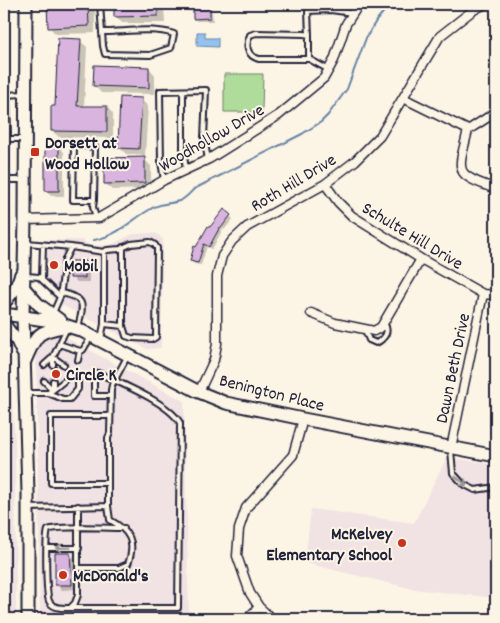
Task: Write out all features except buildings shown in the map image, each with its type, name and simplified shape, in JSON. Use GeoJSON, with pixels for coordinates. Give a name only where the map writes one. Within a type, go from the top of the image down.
{"type":"FeatureCollection","features":[{"type":"Feature","properties":{"kind":"main road"},"geometry":{"type":"LineString","coordinates":[[26,4],[24,392],[28,508],[28,619]]}},
{"type":"Feature","properties":{"kind":"main road"},"geometry":{"type":"LineString","coordinates":[[4,303],[15,289],[24,263]]}},
{"type":"Feature","properties":{"kind":"main road"},"geometry":{"type":"LineString","coordinates":[[24,282],[30,297],[52,315],[73,328]]}},
{"type":"Feature","properties":{"kind":"main road","name":"Benington Place"},"geometry":{"type":"LineString","coordinates":[[4,314],[24,316],[73,328],[96,338],[199,392],[226,403],[496,456]]}},
{"type":"Feature","properties":{"kind":"main road"},"geometry":{"type":"LineString","coordinates":[[4,324],[17,340],[24,360]]}},
{"type":"Feature","properties":{"kind":"main road"},"geometry":{"type":"LineString","coordinates":[[24,360],[35,338],[42,332],[52,328],[73,328]]}},
{"type":"Feature","properties":{"kind":"street","name":"Woodhollow Drive"},"geometry":{"type":"LineString","coordinates":[[26,220],[99,218],[164,180],[208,159],[279,115],[324,78],[329,70],[346,24],[359,4]]}},
{"type":"Feature","properties":{"kind":"street","name":"Roth Hill Drive"},"geometry":{"type":"LineString","coordinates":[[199,392],[216,352],[217,276],[222,256],[232,241],[247,227],[325,184],[355,161],[380,136],[440,36],[472,11],[485,4]]}},
{"type":"Feature","properties":{"kind":"street"},"geometry":{"type":"LineString","coordinates":[[403,98],[468,130]]}},
{"type":"Feature","properties":{"kind":"street"},"geometry":{"type":"LineString","coordinates":[[496,112],[468,130],[460,164],[462,172],[470,180],[496,189]]}},
{"type":"Feature","properties":{"kind":"street","name":"Schulte Hill Drive"},"geometry":{"type":"LineString","coordinates":[[325,184],[338,202],[352,216],[421,259],[483,294],[496,295]]}},
{"type":"Feature","properties":{"kind":"street"},"geometry":{"type":"LineString","coordinates":[[311,313],[334,323],[374,331],[384,323],[421,259]]}},
{"type":"Feature","properties":{"kind":"street","name":"Dawn Beth Drive"},"geometry":{"type":"LineString","coordinates":[[451,448],[483,294]]}},
{"type":"Feature","properties":{"kind":"street"},"geometry":{"type":"LineString","coordinates":[[272,619],[259,607],[250,593],[237,556],[239,529],[246,508],[293,455],[303,419]]}},
{"type":"Feature","properties":{"kind":"street"},"geometry":{"type":"LineString","coordinates":[[247,619],[259,607]]}},
{"type":"Feature","properties":{"kind":"lane"},"geometry":{"type":"LineString","coordinates":[[100,4],[102,32],[105,54],[150,55],[171,48],[174,34],[165,31],[102,32]]}},
{"type":"Feature","properties":{"kind":"lane"},"geometry":{"type":"LineString","coordinates":[[309,59],[308,11],[331,10],[352,13]]}},
{"type":"Feature","properties":{"kind":"lane"},"geometry":{"type":"LineString","coordinates":[[309,35],[250,34],[247,40],[248,52],[252,57],[259,60],[309,59],[329,70]]}},
{"type":"Feature","properties":{"kind":"lane"},"geometry":{"type":"LineString","coordinates":[[164,180],[161,162],[160,91],[206,90],[204,139],[208,159]]}},
{"type":"Feature","properties":{"kind":"lane"},"geometry":{"type":"LineString","coordinates":[[183,91],[183,148],[186,170]]}},
{"type":"Feature","properties":{"kind":"lane"},"geometry":{"type":"LineString","coordinates":[[25,140],[6,139],[5,95],[26,94]]}},
{"type":"Feature","properties":{"kind":"lane"},"geometry":{"type":"LineString","coordinates":[[94,200],[73,200],[74,145],[94,147],[94,200],[93,208],[96,218]]}},
{"type":"Feature","properties":{"kind":"lane"},"geometry":{"type":"LineString","coordinates":[[4,180],[25,180]]}},
{"type":"Feature","properties":{"kind":"lane"},"geometry":{"type":"LineString","coordinates":[[25,243],[104,252],[131,244],[150,242],[155,245],[156,337],[153,339],[126,336],[123,326],[123,247]]}},
{"type":"Feature","properties":{"kind":"lane"},"geometry":{"type":"LineString","coordinates":[[42,279],[43,244]]}},
{"type":"Feature","properties":{"kind":"lane"},"geometry":{"type":"LineString","coordinates":[[52,315],[61,295],[65,258],[71,247]]}},
{"type":"Feature","properties":{"kind":"lane"},"geometry":{"type":"LineString","coordinates":[[78,360],[80,351],[96,338],[104,324],[104,252]]}},
{"type":"Feature","properties":{"kind":"lane"},"geometry":{"type":"LineString","coordinates":[[24,282],[38,276],[61,295],[76,296],[81,304],[81,315],[59,344],[53,357],[44,365]]}},
{"type":"Feature","properties":{"kind":"lane"},"geometry":{"type":"LineString","coordinates":[[365,330],[369,340],[376,343],[382,340],[386,334],[387,327],[384,323]]}},
{"type":"Feature","properties":{"kind":"lane"},"geometry":{"type":"LineString","coordinates":[[104,324],[123,326]]}},
{"type":"Feature","properties":{"kind":"lane"},"geometry":{"type":"LineString","coordinates":[[59,344],[80,351]]}},
{"type":"Feature","properties":{"kind":"lane"},"geometry":{"type":"LineString","coordinates":[[4,345],[4,390]]}},
{"type":"Feature","properties":{"kind":"lane"},"geometry":{"type":"LineString","coordinates":[[78,568],[119,568],[128,564],[131,556],[131,540],[124,528],[110,520],[108,506],[111,396],[114,380],[128,355]]}},
{"type":"Feature","properties":{"kind":"lane"},"geometry":{"type":"LineString","coordinates":[[53,357],[64,365]]}},
{"type":"Feature","properties":{"kind":"lane"},"geometry":{"type":"LineString","coordinates":[[53,357],[53,366]]}},
{"type":"Feature","properties":{"kind":"lane"},"geometry":{"type":"LineString","coordinates":[[111,396],[94,396],[94,382],[98,374],[139,392],[168,411],[180,423],[178,608],[70,608],[55,606],[49,601],[46,534],[49,529],[124,528]]}},
{"type":"Feature","properties":{"kind":"lane"},"geometry":{"type":"LineString","coordinates":[[24,392],[48,393],[63,399],[70,399],[78,389],[78,380]]}},
{"type":"Feature","properties":{"kind":"lane"},"geometry":{"type":"LineString","coordinates":[[44,381],[53,390]]}},
{"type":"Feature","properties":{"kind":"lane"},"geometry":{"type":"LineString","coordinates":[[53,381],[53,390]]}},
{"type":"Feature","properties":{"kind":"lane"},"geometry":{"type":"LineString","coordinates":[[48,393],[64,382]]}},
{"type":"Feature","properties":{"kind":"lane"},"geometry":{"type":"LineString","coordinates":[[108,483],[51,483],[51,416],[110,416]]}},
{"type":"Feature","properties":{"kind":"lane"},"geometry":{"type":"LineString","coordinates":[[451,448],[453,474],[462,484],[476,490],[496,487]]}},
{"type":"Feature","properties":{"kind":"lane"},"geometry":{"type":"LineString","coordinates":[[70,608],[75,603],[78,595],[78,506]]}},
{"type":"Feature","properties":{"kind":"lane"},"geometry":{"type":"LineString","coordinates":[[28,508],[108,506]]}},
{"type":"Feature","properties":{"kind":"lane"},"geometry":{"type":"LineString","coordinates":[[47,548],[78,548]]}},
{"type":"Feature","properties":{"kind":"shaded area"},"geometry":{"type":"Polygon","coordinates":[[[4,91],[8,92],[4,277],[4,91]]]}},
{"type":"Feature","properties":{"kind":"shaded area"},"geometry":{"type":"Polygon","coordinates":[[[156,233],[163,239],[161,348],[147,349],[54,301],[47,287],[42,283],[38,283],[39,240],[82,240],[89,246],[111,245],[133,234],[156,233]]]}},
{"type":"Feature","properties":{"kind":"shaded area"},"geometry":{"type":"Polygon","coordinates":[[[4,331],[11,340],[10,378],[15,441],[16,615],[4,615],[4,331]]]}},
{"type":"Feature","properties":{"kind":"shaded area"},"geometry":{"type":"Polygon","coordinates":[[[36,335],[63,336],[184,401],[189,619],[40,618],[36,335]]]}},
{"type":"Feature","properties":{"kind":"shaded area","name":"McKelvey Elementary School"},"geometry":{"type":"Polygon","coordinates":[[[447,457],[496,465],[496,598],[413,589],[305,563],[311,509],[414,523],[447,457]]]}},
{"type":"Feature","properties":{"kind":"green space"},"geometry":{"type":"Polygon","coordinates":[[[224,74],[263,74],[262,112],[224,112],[224,74]]]}},
{"type":"Feature","properties":{"kind":"water"},"geometry":{"type":"Polygon","coordinates":[[[197,32],[205,32],[205,38],[218,38],[218,47],[197,46],[197,32]]]}},
{"type":"Feature","properties":{"kind":"waterway"},"geometry":{"type":"LineString","coordinates":[[94,240],[116,232],[153,207],[181,200],[194,189],[302,134],[321,122],[347,89],[366,38],[376,21],[390,4]]}},
{"type":"Feature","properties":{"kind":"place","name":"Dorsett at Wood Hollow"},"geometry":{"type":"Point","coordinates":[35,152]}},
{"type":"Feature","properties":{"kind":"place","name":"Mobil"},"geometry":{"type":"Point","coordinates":[54,265]}},
{"type":"Feature","properties":{"kind":"place","name":"Circle K"},"geometry":{"type":"Point","coordinates":[56,374]}},
{"type":"Feature","properties":{"kind":"place","name":"McKelvey Elementary School"},"geometry":{"type":"Point","coordinates":[402,543]}},
{"type":"Feature","properties":{"kind":"place","name":"McDonald's"},"geometry":{"type":"Point","coordinates":[63,575]}}]}
